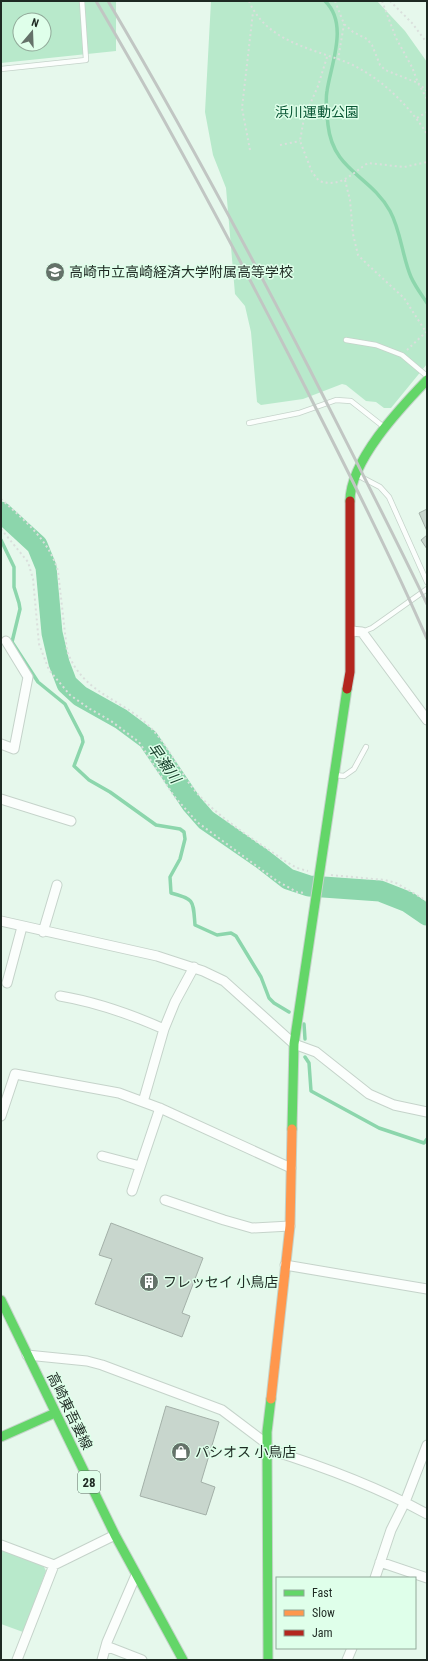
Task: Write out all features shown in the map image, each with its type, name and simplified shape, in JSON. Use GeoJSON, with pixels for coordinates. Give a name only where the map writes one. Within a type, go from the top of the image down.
{"type":"FeatureCollection","features":[{"type":"Feature","properties":{"kind":"street"},"geometry":{"type":"LineString","coordinates":[[268,1660],[267,1447],[290,1226],[294,1044],[350,672],[351,630],[349,509],[352,488],[366,456],[386,428],[427,380]]}},
{"type":"Feature","properties":{"kind":"street"},"geometry":{"type":"LineString","coordinates":[[351,630],[362,632],[427,720]]}},
{"type":"Feature","properties":{"kind":"street"},"geometry":{"type":"LineString","coordinates":[[1,744],[14,749],[28,677],[6,641]]}},
{"type":"Feature","properties":{"kind":"street"},"geometry":{"type":"LineString","coordinates":[[1,799],[72,821]]}},
{"type":"Feature","properties":{"kind":"street"},"geometry":{"type":"LineString","coordinates":[[42,932],[57,885]]}},
{"type":"Feature","properties":{"kind":"street"},"geometry":{"type":"LineString","coordinates":[[1,921],[42,932],[157,956],[194,967],[224,981],[294,1044],[316,1052],[369,1094],[394,1104],[427,1112]]}},
{"type":"Feature","properties":{"kind":"street"},"geometry":{"type":"LineString","coordinates":[[7,983],[22,927]]}},
{"type":"Feature","properties":{"kind":"street"},"geometry":{"type":"LineString","coordinates":[[143,1102],[164,1029],[175,1002],[194,967]]}},
{"type":"Feature","properties":{"kind":"street"},"geometry":{"type":"LineString","coordinates":[[60,996],[86,1000],[134,1015],[164,1029]]}},
{"type":"Feature","properties":{"kind":"street"},"geometry":{"type":"LineString","coordinates":[[1,1116],[15,1074],[119,1093],[160,1108],[291,1168]]}},
{"type":"Feature","properties":{"kind":"street"},"geometry":{"type":"LineString","coordinates":[[132,1191],[160,1108]]}},
{"type":"Feature","properties":{"kind":"street"},"geometry":{"type":"LineString","coordinates":[[102,1156],[140,1166]]}},
{"type":"Feature","properties":{"kind":"street"},"geometry":{"type":"LineString","coordinates":[[165,1200],[252,1228],[290,1226]]}},
{"type":"Feature","properties":{"kind":"street"},"geometry":{"type":"LineString","coordinates":[[285,1265],[427,1289]]}},
{"type":"Feature","properties":{"kind":"street","name":"高崎東吾妻線"},"geometry":{"type":"LineString","coordinates":[[1,1300],[115,1534],[183,1660]]}},
{"type":"Feature","properties":{"kind":"street"},"geometry":{"type":"LineString","coordinates":[[27,1355],[87,1361],[110,1368],[222,1410],[267,1447],[318,1465],[405,1502],[427,1514]]}},
{"type":"Feature","properties":{"kind":"street"},"geometry":{"type":"LineString","coordinates":[[1,1437],[55,1413]]}},
{"type":"Feature","properties":{"kind":"street"},"geometry":{"type":"LineString","coordinates":[[375,1577],[391,1530],[405,1502],[427,1445]]}},
{"type":"Feature","properties":{"kind":"street"},"geometry":{"type":"LineString","coordinates":[[17,1660],[54,1565],[115,1534]]}},
{"type":"Feature","properties":{"kind":"street"},"geometry":{"type":"LineString","coordinates":[[1,1545],[54,1565]]}},
{"type":"Feature","properties":{"kind":"street"},"geometry":{"type":"LineString","coordinates":[[380,1562],[427,1578]]}},
{"type":"Feature","properties":{"kind":"street"},"geometry":{"type":"LineString","coordinates":[[102,1660],[106,1646],[136,1574]]}},
{"type":"Feature","properties":{"kind":"street"},"geometry":{"type":"LineString","coordinates":[[106,1646],[142,1660]]}},
{"type":"Feature","properties":{"kind":"street"},"geometry":{"type":"LineString","coordinates":[[347,1660],[352,1649]]}},
{"type":"Feature","properties":{"kind":"lane"},"geometry":{"type":"LineString","coordinates":[[1,69],[86,60],[82,1]]}},
{"type":"Feature","properties":{"kind":"lane"},"geometry":{"type":"LineString","coordinates":[[346,340],[376,346],[402,355],[427,376]]}},
{"type":"Feature","properties":{"kind":"lane"},"geometry":{"type":"LineString","coordinates":[[249,423],[299,413],[336,400],[350,401],[386,428]]}},
{"type":"Feature","properties":{"kind":"lane"},"geometry":{"type":"LineString","coordinates":[[357,475],[380,487],[388,497],[427,582]]}},
{"type":"Feature","properties":{"kind":"lane"},"geometry":{"type":"LineString","coordinates":[[362,632],[372,628],[427,589]]}},
{"type":"Feature","properties":{"kind":"lane"},"geometry":{"type":"LineString","coordinates":[[335,775],[344,776],[354,769],[366,747]]}},
{"type":"Feature","properties":{"kind":"path"},"geometry":{"type":"LineString","coordinates":[[249,1],[253,12],[242,108],[250,150]]}},
{"type":"Feature","properties":{"kind":"path"},"geometry":{"type":"LineString","coordinates":[[335,1],[338,13],[344,24],[372,45],[380,64],[385,70],[418,83],[427,91]]}},
{"type":"Feature","properties":{"kind":"path"},"geometry":{"type":"LineString","coordinates":[[382,1],[396,38],[427,99]]}},
{"type":"Feature","properties":{"kind":"path"},"geometry":{"type":"LineString","coordinates":[[390,1],[412,23],[427,43]]}},
{"type":"Feature","properties":{"kind":"path"},"geometry":{"type":"LineString","coordinates":[[253,12],[273,30],[292,44],[347,62],[383,85],[417,118],[427,134]]}},
{"type":"Feature","properties":{"kind":"path"},"geometry":{"type":"LineString","coordinates":[[338,60],[344,24]]}},
{"type":"Feature","properties":{"kind":"path"},"geometry":{"type":"LineString","coordinates":[[327,56],[318,86],[304,118],[300,141],[312,172],[319,181],[337,183],[345,180],[368,163],[404,167],[427,162]]}},
{"type":"Feature","properties":{"kind":"path"},"geometry":{"type":"LineString","coordinates":[[417,118],[427,112]]}},
{"type":"Feature","properties":{"kind":"path"},"geometry":{"type":"LineString","coordinates":[[280,145],[300,141]]}},
{"type":"Feature","properties":{"kind":"path"},"geometry":{"type":"LineString","coordinates":[[345,180],[350,200],[353,234],[358,255],[404,298],[427,332],[402,355]]}},
{"type":"Feature","properties":{"kind":"path"},"geometry":{"type":"LineString","coordinates":[[1,499],[40,536],[50,549],[55,560],[58,571],[67,651],[71,662],[82,679],[90,686],[132,712],[151,728],[195,791],[219,814],[296,868],[320,875],[384,880],[396,883],[427,901]]}},
{"type":"Feature","properties":{"kind":"path"},"geometry":{"type":"LineString","coordinates":[[1,529],[28,562],[33,579],[39,644],[49,670],[70,695],[90,709],[112,721],[139,742],[174,796],[197,822],[278,882],[297,892],[317,894]]}},
{"type":"Feature","properties":{"kind":"green space"},"geometry":{"type":"Polygon","coordinates":[[[1,1],[116,1],[116,51],[1,63],[1,1]]]}},
{"type":"Feature","properties":{"kind":"green space","name":"浜川運動公園"},"geometry":{"type":"Polygon","coordinates":[[[211,1],[377,1],[405,31],[427,62],[427,364],[391,408],[384,408],[376,402],[366,401],[346,385],[342,384],[303,399],[261,405],[257,402],[251,332],[245,306],[235,294],[226,188],[213,155],[205,112],[211,1]]]}},
{"type":"Feature","properties":{"kind":"green space"},"geometry":{"type":"Polygon","coordinates":[[[1,1549],[43,1565],[46,1571],[23,1632],[1,1624],[1,1549]]]}},
{"type":"Feature","properties":{"kind":"building"},"geometry":{"type":"Polygon","coordinates":[[[427,509],[427,531],[419,513],[427,509]]]}},
{"type":"Feature","properties":{"kind":"building"},"geometry":{"type":"Polygon","coordinates":[[[427,535],[427,549],[421,540],[427,535]]]}},
{"type":"Feature","properties":{"kind":"building","name":"フレッセイ 小鳥店"},"geometry":{"type":"Polygon","coordinates":[[[111,1223],[203,1258],[182,1313],[190,1316],[182,1337],[95,1304],[112,1259],[99,1255],[111,1223]]]}},
{"type":"Feature","properties":{"kind":"building","name":"パシオス 小鳥店"},"geometry":{"type":"Polygon","coordinates":[[[166,1406],[219,1422],[201,1482],[215,1487],[206,1515],[140,1496],[166,1406]]]}},
{"type":"Feature","properties":{"kind":"waterway"},"geometry":{"type":"LineString","coordinates":[[325,1],[332,10],[336,21],[337,32],[326,99],[331,140],[337,153],[345,163],[373,189],[390,211],[397,227],[405,261],[411,277],[427,303]]}},
{"type":"Feature","properties":{"kind":"waterway","name":"早瀬川"},"geometry":{"type":"LineString","coordinates":[[1,512],[37,545],[46,567],[52,633],[59,663],[67,684],[80,696],[121,719],[148,739],[192,804],[206,820],[261,858],[288,879],[309,886],[380,891],[408,902],[427,915]]}},
{"type":"Feature","properties":{"kind":"waterway"},"geometry":{"type":"LineString","coordinates":[[1,540],[14,567],[14,587],[20,609],[12,642],[38,682],[65,704],[82,737],[83,742],[74,766],[89,780],[110,792],[156,825],[180,829],[184,832],[185,839],[180,859],[170,877],[171,893],[189,899],[193,906],[195,925],[217,935],[231,933],[236,936],[261,977],[269,998],[274,1003],[289,1012]]}},
{"type":"Feature","properties":{"kind":"waterway"},"geometry":{"type":"LineString","coordinates":[[304,1024],[305,1039]]}},
{"type":"Feature","properties":{"kind":"waterway"},"geometry":{"type":"LineString","coordinates":[[305,1057],[309,1063],[311,1091],[379,1128],[424,1143],[427,1139]]}},
{"type":"Feature","properties":{"kind":"railway"},"geometry":{"type":"LineString","coordinates":[[96,1],[172,135],[269,317],[362,500],[427,639]]}},
{"type":"Feature","properties":{"kind":"railway"},"geometry":{"type":"LineString","coordinates":[[108,1],[186,137],[261,275],[427,604]]}},
{"type":"Feature","properties":{"kind":"traffic: fast"},"geometry":{"type":"LineString","coordinates":[[350,501],[352,485],[358,469],[367,453],[391,420],[427,380]]}},
{"type":"Feature","properties":{"kind":"traffic: fast"},"geometry":{"type":"LineString","coordinates":[[292,1129],[294,1044],[347,689]]}},
{"type":"Feature","properties":{"kind":"traffic: fast"},"geometry":{"type":"LineString","coordinates":[[1,1300],[115,1535],[183,1660]]}},
{"type":"Feature","properties":{"kind":"traffic: fast"},"geometry":{"type":"LineString","coordinates":[[268,1660],[267,1432],[271,1399]]}},
{"type":"Feature","properties":{"kind":"traffic: fast"},"geometry":{"type":"LineString","coordinates":[[1,1437],[55,1413]]}},
{"type":"Feature","properties":{"kind":"traffic: slow"},"geometry":{"type":"LineString","coordinates":[[271,1399],[290,1226],[292,1129]]}},
{"type":"Feature","properties":{"kind":"traffic: jam"},"geometry":{"type":"LineString","coordinates":[[347,689],[350,672],[350,501]]}},
{"type":"Feature","properties":{"kind":"place","name":"高崎市立高崎経済大学附属高等学校"},"geometry":{"type":"Point","coordinates":[55,272]}},
{"type":"Feature","properties":{"kind":"place","name":"フレッセイ 小鳥店"},"geometry":{"type":"Point","coordinates":[149,1282]}},
{"type":"Feature","properties":{"kind":"place","name":"パシオス 小鳥店"},"geometry":{"type":"Point","coordinates":[181,1452]}}]}
